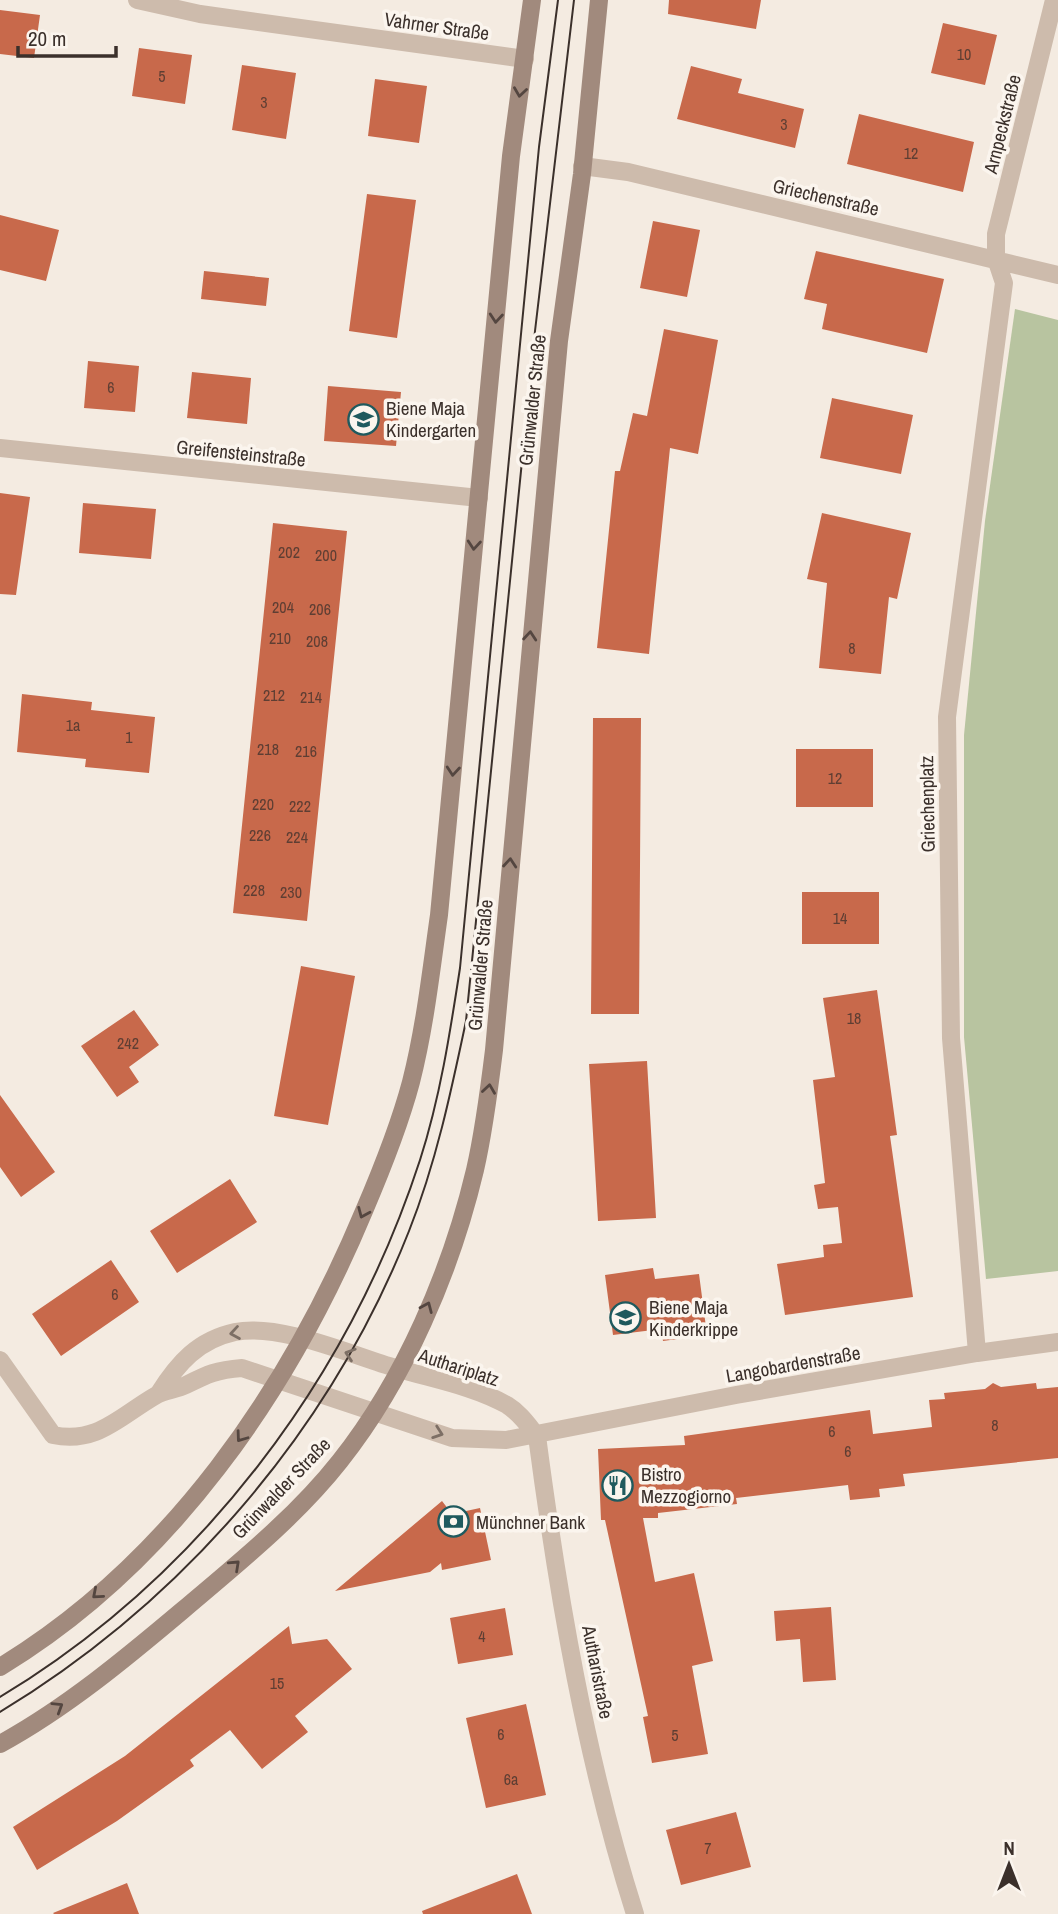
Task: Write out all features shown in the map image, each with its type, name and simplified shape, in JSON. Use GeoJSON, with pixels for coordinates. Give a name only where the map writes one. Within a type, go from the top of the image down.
{"type":"FeatureCollection","features":[{"type":"Feature","properties":{"kind":"main road"},"geometry":{"type":"LineString","coordinates":[[0,1667],[69,1618],[157,1537],[228,1456],[278,1380],[338,1273],[390,1150],[411,1083],[426,1016],[446,846],[511,156],[532,0]]}},
{"type":"Feature","properties":{"kind":"main road","name":"Grünwalder Straße"},"geometry":{"type":"LineString","coordinates":[[0,1744],[69,1700],[121,1661],[226,1573],[321,1482],[340,1461],[398,1369],[446,1262],[468,1195],[483,1133],[495,1040],[559,341],[582,166],[598,0]]}},
{"type":"Feature","properties":{"kind":"street","name":"Vahrner Straße"},"geometry":{"type":"LineString","coordinates":[[137,0],[200,14],[525,59]]}},
{"type":"Feature","properties":{"kind":"street","name":"Arnpeckstraße"},"geometry":{"type":"LineString","coordinates":[[996,259],[996,234],[1054,0]]}},
{"type":"Feature","properties":{"kind":"street","name":"Griechenstraße"},"geometry":{"type":"LineString","coordinates":[[582,166],[628,172],[1058,275]]}},
{"type":"Feature","properties":{"kind":"street","name":"Griechenplatz"},"geometry":{"type":"LineString","coordinates":[[977,1353],[951,1038],[947,717],[1004,283],[996,259]]}},
{"type":"Feature","properties":{"kind":"street","name":"Greifensteinstraße"},"geometry":{"type":"LineString","coordinates":[[0,448],[479,498]]}},
{"type":"Feature","properties":{"kind":"street","name":"Authariplatz"},"geometry":{"type":"LineString","coordinates":[[159,1393],[173,1370],[191,1351],[214,1338],[238,1331],[265,1331],[302,1339],[471,1391],[508,1406],[523,1418],[537,1436]]}},
{"type":"Feature","properties":{"kind":"street","name":"Langobardenstraße"},"geometry":{"type":"LineString","coordinates":[[537,1436],[736,1395],[977,1353],[1058,1342]]}},
{"type":"Feature","properties":{"kind":"street"},"geometry":{"type":"LineString","coordinates":[[0,1360],[53,1435],[72,1439],[88,1437],[159,1393],[184,1386],[214,1370],[242,1368],[452,1438],[506,1440],[537,1436]]}},
{"type":"Feature","properties":{"kind":"street","name":"Autharistraße"},"geometry":{"type":"LineString","coordinates":[[537,1436],[551,1542],[590,1735],[618,1859],[635,1914]]}},
{"type":"Feature","properties":{"kind":"green space"},"geometry":{"type":"Polygon","coordinates":[[[1015,309],[1058,320],[1058,1271],[986,1279],[964,1037],[964,735],[985,521],[1015,309]]]}},
{"type":"Feature","properties":{"kind":"building"},"geometry":{"type":"Polygon","coordinates":[[[669,0],[761,0],[756,29],[668,14],[669,0]]]}},
{"type":"Feature","properties":{"kind":"building"},"geometry":{"type":"Polygon","coordinates":[[[0,10],[40,15],[34,58],[0,54],[0,10]]]}},
{"type":"Feature","properties":{"kind":"building"},"geometry":{"type":"Polygon","coordinates":[[[943,23],[997,35],[985,85],[931,73],[943,23]]]}},
{"type":"Feature","properties":{"kind":"building"},"geometry":{"type":"Polygon","coordinates":[[[139,48],[192,55],[185,104],[132,96],[139,48]]]}},
{"type":"Feature","properties":{"kind":"building"},"geometry":{"type":"Polygon","coordinates":[[[242,65],[296,73],[286,139],[232,130],[242,65]]]}},
{"type":"Feature","properties":{"kind":"building"},"geometry":{"type":"Polygon","coordinates":[[[691,66],[742,79],[738,93],[804,109],[795,148],[677,119],[691,66]]]}},
{"type":"Feature","properties":{"kind":"building"},"geometry":{"type":"Polygon","coordinates":[[[375,79],[427,86],[419,143],[368,136],[375,79]]]}},
{"type":"Feature","properties":{"kind":"building"},"geometry":{"type":"Polygon","coordinates":[[[859,114],[974,142],[963,192],[847,164],[859,114]]]}},
{"type":"Feature","properties":{"kind":"building"},"geometry":{"type":"Polygon","coordinates":[[[367,194],[416,200],[397,338],[349,331],[367,194]]]}},
{"type":"Feature","properties":{"kind":"building"},"geometry":{"type":"Polygon","coordinates":[[[0,215],[59,230],[46,281],[0,270],[0,215]]]}},
{"type":"Feature","properties":{"kind":"building"},"geometry":{"type":"Polygon","coordinates":[[[653,221],[700,230],[687,297],[640,288],[653,221]]]}},
{"type":"Feature","properties":{"kind":"building"},"geometry":{"type":"Polygon","coordinates":[[[816,251],[944,279],[927,353],[822,329],[827,304],[804,299],[816,251]]]}},
{"type":"Feature","properties":{"kind":"building"},"geometry":{"type":"Polygon","coordinates":[[[204,271],[269,278],[266,306],[201,299],[204,271]]]}},
{"type":"Feature","properties":{"kind":"building"},"geometry":{"type":"Polygon","coordinates":[[[664,329],[718,340],[698,454],[670,448],[649,654],[597,648],[615,471],[620,471],[633,413],[647,416],[664,329]]]}},
{"type":"Feature","properties":{"kind":"building"},"geometry":{"type":"Polygon","coordinates":[[[88,361],[139,366],[135,412],[84,408],[88,361]]]}},
{"type":"Feature","properties":{"kind":"building"},"geometry":{"type":"Polygon","coordinates":[[[192,372],[251,378],[247,424],[187,418],[192,372]]]}},
{"type":"Feature","properties":{"kind":"building"},"geometry":{"type":"Polygon","coordinates":[[[328,386],[401,392],[396,446],[324,441],[328,386]]]}},
{"type":"Feature","properties":{"kind":"building"},"geometry":{"type":"Polygon","coordinates":[[[832,398],[913,415],[901,474],[820,458],[832,398]]]}},
{"type":"Feature","properties":{"kind":"building"},"geometry":{"type":"Polygon","coordinates":[[[0,493],[30,497],[16,595],[0,594],[0,493]]]}},
{"type":"Feature","properties":{"kind":"building"},"geometry":{"type":"Polygon","coordinates":[[[83,503],[156,509],[151,559],[79,553],[83,503]]]}},
{"type":"Feature","properties":{"kind":"building"},"geometry":{"type":"Polygon","coordinates":[[[822,513],[911,533],[897,599],[889,597],[881,674],[819,668],[827,583],[807,579],[822,513]]]}},
{"type":"Feature","properties":{"kind":"building"},"geometry":{"type":"Polygon","coordinates":[[[273,523],[347,531],[307,921],[233,913],[273,523]]]}},
{"type":"Feature","properties":{"kind":"building"},"geometry":{"type":"Polygon","coordinates":[[[22,694],[92,702],[91,710],[155,717],[149,773],[85,767],[86,759],[17,752],[22,694]]]}},
{"type":"Feature","properties":{"kind":"building"},"geometry":{"type":"Polygon","coordinates":[[[593,718],[641,718],[639,1014],[591,1014],[593,718]]]}},
{"type":"Feature","properties":{"kind":"building"},"geometry":{"type":"Polygon","coordinates":[[[796,749],[873,749],[873,807],[796,807],[796,749]]]}},
{"type":"Feature","properties":{"kind":"building"},"geometry":{"type":"Polygon","coordinates":[[[802,892],[879,892],[879,944],[802,944],[802,892]]]}},
{"type":"Feature","properties":{"kind":"building"},"geometry":{"type":"Polygon","coordinates":[[[301,966],[355,976],[328,1125],[274,1116],[301,966]]]}},
{"type":"Feature","properties":{"kind":"building"},"geometry":{"type":"Polygon","coordinates":[[[877,990],[897,1135],[890,1136],[913,1297],[785,1315],[777,1264],[824,1257],[823,1245],[842,1243],[838,1207],[818,1209],[814,1185],[825,1183],[813,1080],[835,1077],[823,998],[877,990]]]}},
{"type":"Feature","properties":{"kind":"building"},"geometry":{"type":"Polygon","coordinates":[[[134,1010],[159,1045],[129,1067],[139,1082],[117,1097],[81,1046],[134,1010]]]}},
{"type":"Feature","properties":{"kind":"building"},"geometry":{"type":"Polygon","coordinates":[[[647,1061],[656,1218],[598,1221],[589,1064],[647,1061]]]}},
{"type":"Feature","properties":{"kind":"building"},"geometry":{"type":"Polygon","coordinates":[[[0,1095],[55,1172],[21,1197],[0,1167],[0,1095]]]}},
{"type":"Feature","properties":{"kind":"building"},"geometry":{"type":"Polygon","coordinates":[[[230,1179],[257,1222],[177,1273],[150,1231],[230,1179]]]}},
{"type":"Feature","properties":{"kind":"building"},"geometry":{"type":"Polygon","coordinates":[[[111,1260],[139,1302],[61,1356],[32,1314],[111,1260]]]}},
{"type":"Feature","properties":{"kind":"building"},"geometry":{"type":"Polygon","coordinates":[[[653,1268],[655,1279],[699,1274],[707,1335],[663,1341],[661,1329],[613,1335],[605,1275],[653,1268]]]}},
{"type":"Feature","properties":{"kind":"building"},"geometry":{"type":"Polygon","coordinates":[[[993,1383],[1001,1387],[1036,1383],[1037,1389],[1058,1387],[1058,1458],[903,1474],[905,1486],[879,1489],[880,1497],[850,1500],[848,1485],[736,1498],[737,1504],[658,1513],[658,1518],[643,1518],[655,1582],[694,1573],[713,1661],[692,1666],[708,1754],[652,1763],[643,1717],[648,1716],[605,1520],[601,1520],[598,1449],[685,1445],[684,1436],[870,1410],[873,1434],[932,1427],[929,1400],[945,1399],[944,1393],[985,1389],[993,1383]]]}},
{"type":"Feature","properties":{"kind":"building"},"geometry":{"type":"Polygon","coordinates":[[[442,1501],[452,1514],[480,1508],[491,1560],[442,1570],[441,1563],[430,1572],[335,1591],[442,1501]]]}},
{"type":"Feature","properties":{"kind":"building"},"geometry":{"type":"Polygon","coordinates":[[[831,1607],[836,1680],[803,1682],[800,1639],[776,1641],[774,1611],[831,1607]]]}},
{"type":"Feature","properties":{"kind":"building"},"geometry":{"type":"Polygon","coordinates":[[[505,1608],[513,1655],[458,1664],[450,1618],[505,1608]]]}},
{"type":"Feature","properties":{"kind":"building"},"geometry":{"type":"Polygon","coordinates":[[[289,1626],[292,1644],[327,1639],[352,1669],[295,1716],[308,1732],[262,1769],[230,1730],[190,1760],[194,1766],[117,1821],[37,1870],[13,1827],[125,1756],[289,1626]]]}},
{"type":"Feature","properties":{"kind":"building"},"geometry":{"type":"Polygon","coordinates":[[[526,1704],[546,1795],[486,1808],[466,1718],[526,1704]]]}},
{"type":"Feature","properties":{"kind":"building"},"geometry":{"type":"Polygon","coordinates":[[[736,1812],[751,1867],[681,1885],[666,1830],[736,1812]]]}},
{"type":"Feature","properties":{"kind":"building"},"geometry":{"type":"Polygon","coordinates":[[[517,1874],[532,1914],[423,1914],[422,1911],[517,1874]]]}},
{"type":"Feature","properties":{"kind":"building"},"geometry":{"type":"Polygon","coordinates":[[[127,1883],[139,1914],[53,1913],[127,1883]]]}},
{"type":"Feature","properties":{"kind":"tram line"},"geometry":{"type":"LineString","coordinates":[[0,1697],[72,1649],[139,1594],[201,1533],[258,1466],[308,1395],[352,1320],[389,1242],[420,1160],[439,1089],[460,968],[539,147],[558,0]]}},
{"type":"Feature","properties":{"kind":"tram line"},"geometry":{"type":"LineString","coordinates":[[0,1712],[67,1668],[130,1618],[189,1564],[244,1505],[293,1442],[338,1375],[376,1305],[419,1205],[442,1127],[466,1021],[535,331],[574,0]]}},
{"type":"Feature","properties":{"kind":"place","name":"Biene Maja Kindergarten"},"geometry":{"type":"Point","coordinates":[363,419]}},
{"type":"Feature","properties":{"kind":"place","name":"Biene Maja Kinderkrippe"},"geometry":{"type":"Point","coordinates":[626,1318]}},
{"type":"Feature","properties":{"kind":"place","name":"Bistro Mezzogiorno"},"geometry":{"type":"Point","coordinates":[618,1485]}},
{"type":"Feature","properties":{"kind":"place","name":"Münchner Bank"},"geometry":{"type":"Point","coordinates":[453,1522]}}]}
